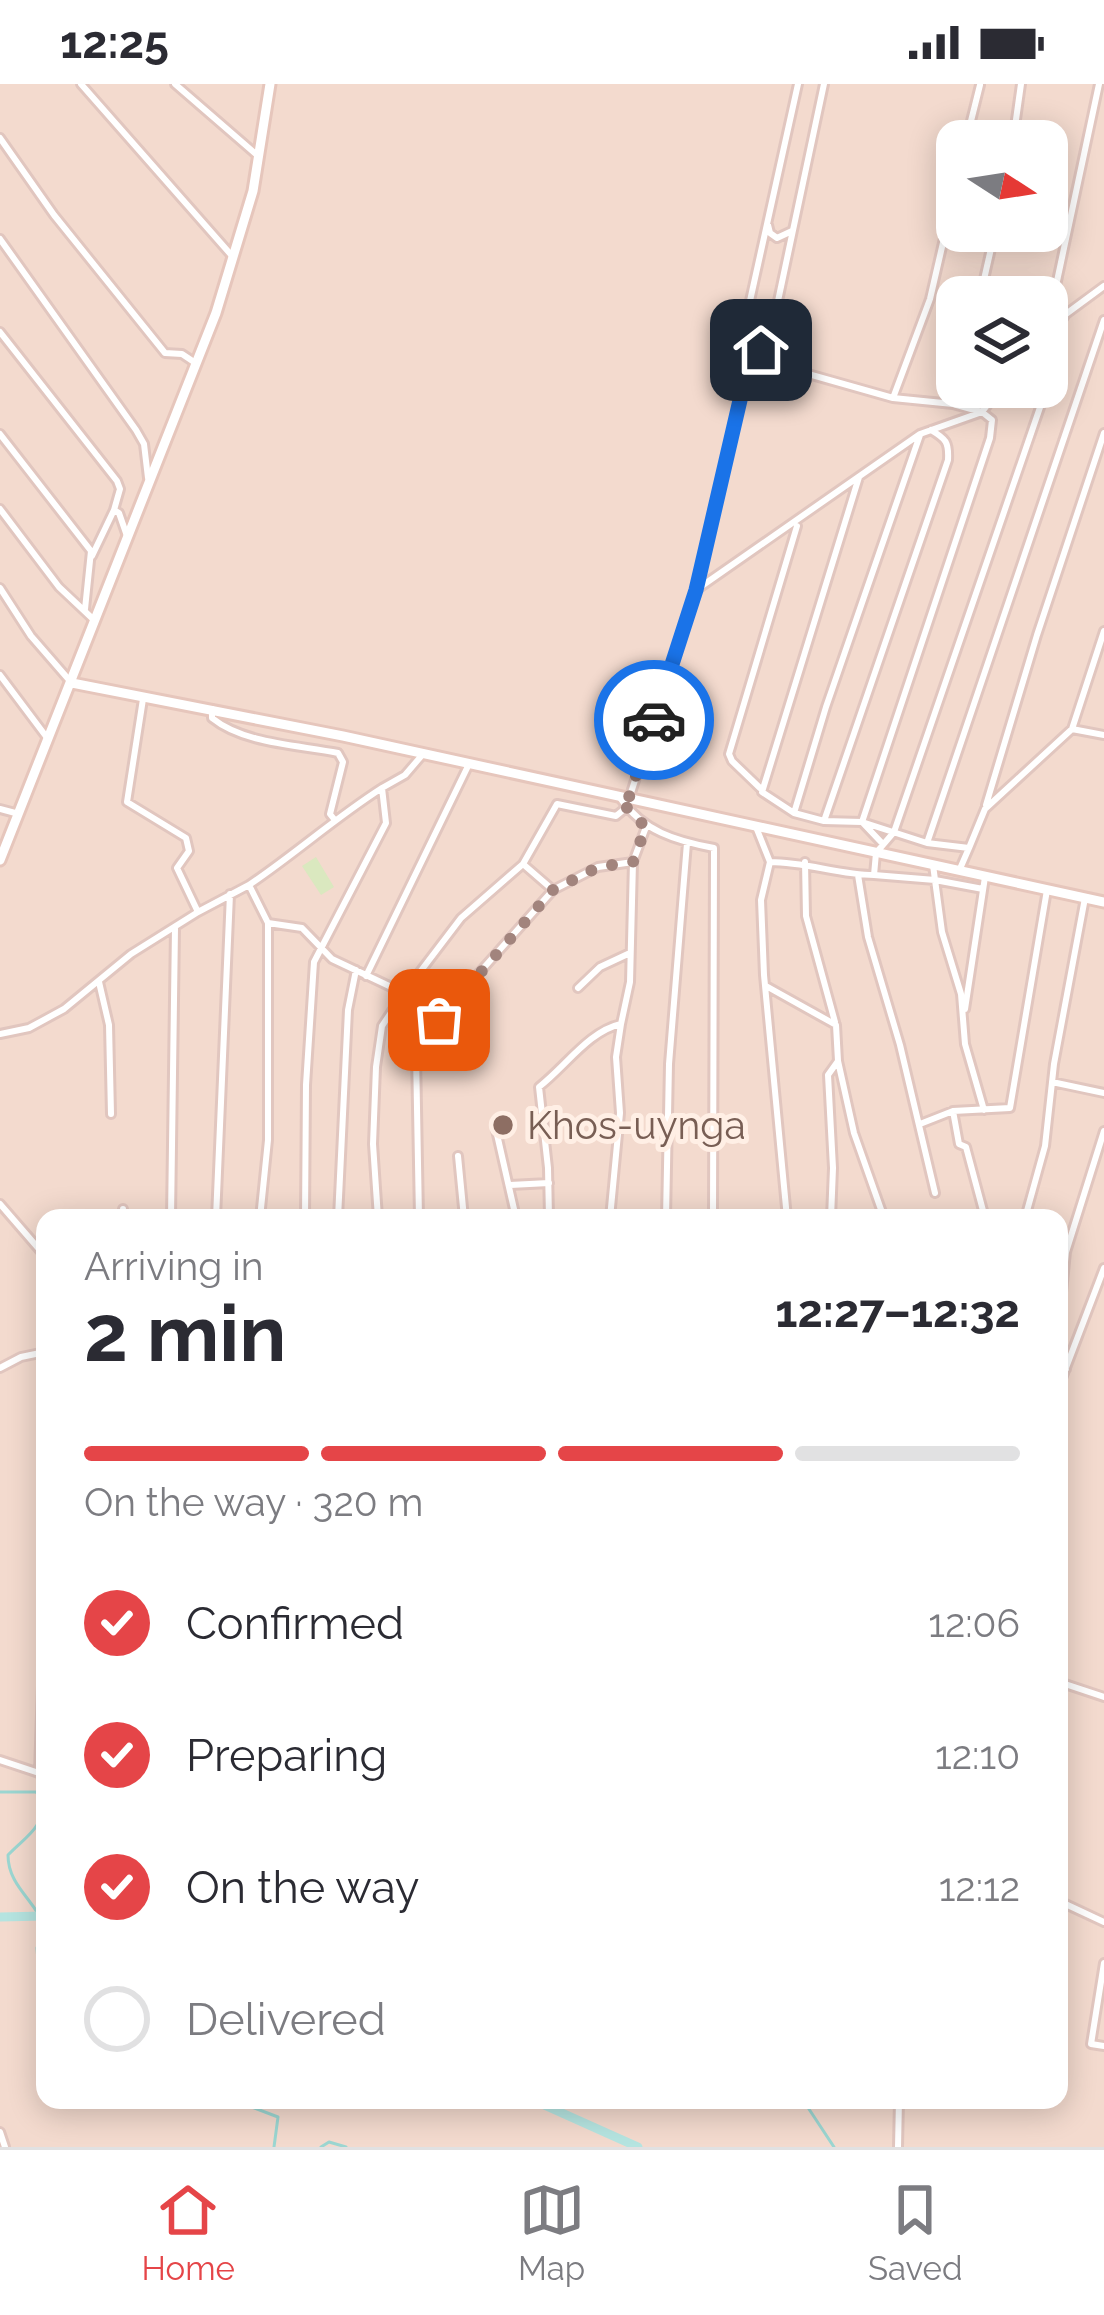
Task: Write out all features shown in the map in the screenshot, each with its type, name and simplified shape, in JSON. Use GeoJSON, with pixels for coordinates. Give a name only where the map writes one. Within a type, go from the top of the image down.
{"type":"FeatureCollection","features":[{"type":"Feature","properties":{"kind":"main road"},"geometry":{"type":"LineString","coordinates":[[0,860],[97,623],[233,258],[260,158],[270,84]]}},
{"type":"Feature","properties":{"kind":"main road"},"geometry":{"type":"LineString","coordinates":[[73,682],[423,754],[626,802],[879,848],[984,883],[1104,902]]}},
{"type":"Feature","properties":{"kind":"street"},"geometry":{"type":"LineString","coordinates":[[81,84],[233,258]]}},
{"type":"Feature","properties":{"kind":"street"},"geometry":{"type":"LineString","coordinates":[[175,84],[260,158]]}},
{"type":"Feature","properties":{"kind":"street"},"geometry":{"type":"LineString","coordinates":[[798,84],[736,361],[747,370],[754,370],[762,357],[824,84]]}},
{"type":"Feature","properties":{"kind":"street"},"geometry":{"type":"LineString","coordinates":[[1016,120],[1022,84]]}},
{"type":"Feature","properties":{"kind":"street"},"geometry":{"type":"LineString","coordinates":[[1058,276],[1099,84]]}},
{"type":"Feature","properties":{"kind":"street"},"geometry":{"type":"LineString","coordinates":[[971,120],[980,85]]}},
{"type":"Feature","properties":{"kind":"street"},"geometry":{"type":"LineString","coordinates":[[0,138],[54,215],[165,352],[187,356],[196,364]]}},
{"type":"Feature","properties":{"kind":"street"},"geometry":{"type":"LineString","coordinates":[[768,222],[770,233],[777,238],[793,230]]}},
{"type":"Feature","properties":{"kind":"street"},"geometry":{"type":"LineString","coordinates":[[0,239],[136,430],[144,444],[149,482]]}},
{"type":"Feature","properties":{"kind":"street"},"geometry":{"type":"LineString","coordinates":[[893,398],[931,299],[941,252]]}},
{"type":"Feature","properties":{"kind":"street"},"geometry":{"type":"LineString","coordinates":[[1068,315],[1104,286]]}},
{"type":"Feature","properties":{"kind":"street"},"geometry":{"type":"LineString","coordinates":[[927,843],[1104,320]]}},
{"type":"Feature","properties":{"kind":"street"},"geometry":{"type":"LineString","coordinates":[[0,332],[120,489],[92,557]]}},
{"type":"Feature","properties":{"kind":"street"},"geometry":{"type":"LineString","coordinates":[[740,346],[755,345],[762,357],[893,398],[936,402]]}},
{"type":"Feature","properties":{"kind":"street"},"geometry":{"type":"LineString","coordinates":[[378,1209],[374,1144],[382,1025],[461,918],[523,864],[557,803],[616,816],[626,802],[696,590],[747,370]]}},
{"type":"Feature","properties":{"kind":"street"},"geometry":{"type":"LineString","coordinates":[[862,822],[991,438],[992,421],[968,408]]}},
{"type":"Feature","properties":{"kind":"street"},"geometry":{"type":"LineString","coordinates":[[696,590],[920,434],[985,408]]}},
{"type":"Feature","properties":{"kind":"street"},"geometry":{"type":"LineString","coordinates":[[874,875],[879,848],[893,832],[1039,408]]}},
{"type":"Feature","properties":{"kind":"street"},"geometry":{"type":"LineString","coordinates":[[824,821],[948,460],[949,445],[931,430]]}},
{"type":"Feature","properties":{"kind":"street"},"geometry":{"type":"LineString","coordinates":[[959,871],[986,809],[1104,433]]}},
{"type":"Feature","properties":{"kind":"street"},"geometry":{"type":"LineString","coordinates":[[0,434],[91,550],[86,609]]}},
{"type":"Feature","properties":{"kind":"street"},"geometry":{"type":"LineString","coordinates":[[794,813],[920,434]]}},
{"type":"Feature","properties":{"kind":"street"},"geometry":{"type":"LineString","coordinates":[[760,788],[861,472]]}},
{"type":"Feature","properties":{"kind":"street"},"geometry":{"type":"LineString","coordinates":[[0,509],[59,587],[97,623]]}},
{"type":"Feature","properties":{"kind":"street"},"geometry":{"type":"LineString","coordinates":[[113,510],[122,519],[128,540]]}},
{"type":"Feature","properties":{"kind":"street"},"geometry":{"type":"LineString","coordinates":[[798,522],[730,745],[732,761],[794,813],[824,821],[862,822],[927,843],[969,848]]}},
{"type":"Feature","properties":{"kind":"street"},"geometry":{"type":"LineString","coordinates":[[0,588],[44,653],[73,682]]}},
{"type":"Feature","properties":{"kind":"street"},"geometry":{"type":"LineString","coordinates":[[986,809],[1072,730],[1104,631]]}},
{"type":"Feature","properties":{"kind":"street"},"geometry":{"type":"LineString","coordinates":[[1,677],[49,740]]}},
{"type":"Feature","properties":{"kind":"street"},"geometry":{"type":"LineString","coordinates":[[144,695],[127,802],[186,838],[189,851],[177,868],[198,912]]}},
{"type":"Feature","properties":{"kind":"street"},"geometry":{"type":"LineString","coordinates":[[212,709],[218,724],[239,733],[338,753],[343,763],[330,814],[334,819]]}},
{"type":"Feature","properties":{"kind":"street"},"geometry":{"type":"LineString","coordinates":[[1072,730],[1104,734]]}},
{"type":"Feature","properties":{"kind":"street"},"geometry":{"type":"LineString","coordinates":[[0,1034],[46,1018],[131,954],[250,885],[334,819],[405,775],[423,754]]}},
{"type":"Feature","properties":{"kind":"street"},"geometry":{"type":"LineString","coordinates":[[365,978],[469,764]]}},
{"type":"Feature","properties":{"kind":"street"},"geometry":{"type":"LineString","coordinates":[[304,1209],[314,962],[386,823],[382,788]]}},
{"type":"Feature","properties":{"kind":"street"},"geometry":{"type":"LineString","coordinates":[[626,802],[646,826],[714,848],[712,1209]]}},
{"type":"Feature","properties":{"kind":"street"},"geometry":{"type":"LineString","coordinates":[[0,809],[19,814]]}},
{"type":"Feature","properties":{"kind":"street"},"geometry":{"type":"LineString","coordinates":[[862,822],[879,848]]}},
{"type":"Feature","properties":{"kind":"street"},"geometry":{"type":"LineString","coordinates":[[611,1209],[620,1113],[616,1058],[630,982],[633,862],[646,826]]}},
{"type":"Feature","properties":{"kind":"street"},"geometry":{"type":"LineString","coordinates":[[756,827],[770,862],[761,900],[771,1076],[787,1209]]}},
{"type":"Feature","properties":{"kind":"street"},"geometry":{"type":"LineString","coordinates":[[666,1209],[669,1064],[687,843]]}},
{"type":"Feature","properties":{"kind":"street"},"geometry":{"type":"LineString","coordinates":[[419,1209],[416,1053],[424,1035],[553,890],[598,867],[633,862]]}},
{"type":"Feature","properties":{"kind":"street"},"geometry":{"type":"LineString","coordinates":[[770,862],[805,862],[858,875],[984,883],[963,1021]]}},
{"type":"Feature","properties":{"kind":"street"},"geometry":{"type":"LineString","coordinates":[[805,862],[806,916],[836,1025],[838,1061],[854,1132],[881,1209]]}},
{"type":"Feature","properties":{"kind":"street"},"geometry":{"type":"LineString","coordinates":[[523,864],[553,890]]}},
{"type":"Feature","properties":{"kind":"street"},"geometry":{"type":"LineString","coordinates":[[933,865],[943,932],[961,994],[970,1066],[984,1110]]}},
{"type":"Feature","properties":{"kind":"street"},"geometry":{"type":"LineString","coordinates":[[858,875],[868,938],[934,1193]]}},
{"type":"Feature","properties":{"kind":"street"},"geometry":{"type":"LineString","coordinates":[[250,885],[268,923],[268,1140],[261,1209]]}},
{"type":"Feature","properties":{"kind":"street"},"geometry":{"type":"LineString","coordinates":[[919,1125],[953,1111],[1010,1108],[1047,890]]}},
{"type":"Feature","properties":{"kind":"street"},"geometry":{"type":"LineString","coordinates":[[216,1209],[230,894]]}},
{"type":"Feature","properties":{"kind":"street"},"geometry":{"type":"LineString","coordinates":[[1027,1209],[1045,1146],[1085,898]]}},
{"type":"Feature","properties":{"kind":"street"},"geometry":{"type":"LineString","coordinates":[[268,923],[302,928],[332,959],[404,993],[439,1020]]}},
{"type":"Feature","properties":{"kind":"street"},"geometry":{"type":"LineString","coordinates":[[171,1209],[176,925]]}},
{"type":"Feature","properties":{"kind":"street"},"geometry":{"type":"LineString","coordinates":[[578,988],[600,967],[630,953]]}},
{"type":"Feature","properties":{"kind":"street"},"geometry":{"type":"LineString","coordinates":[[338,1209],[348,1010],[356,970]]}},
{"type":"Feature","properties":{"kind":"street"},"geometry":{"type":"LineString","coordinates":[[99,982],[109,1025],[111,1114]]}},
{"type":"Feature","properties":{"kind":"street"},"geometry":{"type":"LineString","coordinates":[[766,986],[836,1025]]}},
{"type":"Feature","properties":{"kind":"street"},"geometry":{"type":"LineString","coordinates":[[549,1209],[539,1087],[567,1066],[602,1028],[621,1024]]}},
{"type":"Feature","properties":{"kind":"street"},"geometry":{"type":"LineString","coordinates":[[831,1209],[828,1075],[838,1061]]}},
{"type":"Feature","properties":{"kind":"street"},"geometry":{"type":"LineString","coordinates":[[1052,1082],[1104,1093]]}},
{"type":"Feature","properties":{"kind":"street"},"geometry":{"type":"LineString","coordinates":[[953,1111],[959,1144],[965,1148],[982,1209]]}},
{"type":"Feature","properties":{"kind":"street"},"geometry":{"type":"LineString","coordinates":[[496,1130],[514,1209]]}},
{"type":"Feature","properties":{"kind":"street"},"geometry":{"type":"LineString","coordinates":[[1068,1246],[1104,1131]]}},
{"type":"Feature","properties":{"kind":"street"},"geometry":{"type":"LineString","coordinates":[[458,1156],[463,1209]]}},
{"type":"Feature","properties":{"kind":"street"},"geometry":{"type":"LineString","coordinates":[[508,1185],[549,1184]]}},
{"type":"Feature","properties":{"kind":"street"},"geometry":{"type":"LineString","coordinates":[[0,1204],[36,1246]]}},
{"type":"Feature","properties":{"kind":"street"},"geometry":{"type":"LineString","coordinates":[[1068,1365],[1104,1268]]}},
{"type":"Feature","properties":{"kind":"street"},"geometry":{"type":"LineString","coordinates":[[0,1369],[36,1354]]}},
{"type":"Feature","properties":{"kind":"street"},"geometry":{"type":"LineString","coordinates":[[1068,1685],[1104,1697]]}},
{"type":"Feature","properties":{"kind":"street"},"geometry":{"type":"LineString","coordinates":[[0,1760],[36,1772]]}},
{"type":"Feature","properties":{"kind":"street"},"geometry":{"type":"LineString","coordinates":[[1068,1905],[1104,1922]]}},
{"type":"Feature","properties":{"kind":"street"},"geometry":{"type":"LineString","coordinates":[[1104,1963],[1091,2044],[1104,2046]]}},
{"type":"Feature","properties":{"kind":"street"},"geometry":{"type":"LineString","coordinates":[[898,2147],[899,2109]]}},
{"type":"Feature","properties":{"kind":"street"},"geometry":{"type":"LineString","coordinates":[[0,2132],[5,2147]]}},
{"type":"Feature","properties":{"kind":"shaded area"},"geometry":{"type":"Polygon","coordinates":[[[0,84],[1104,84],[1104,2147],[0,2147],[0,84]]]}},
{"type":"Feature","properties":{"kind":"green space"},"geometry":{"type":"Polygon","coordinates":[[[316,857],[334,887],[321,895],[302,866],[316,857]]]}},
{"type":"Feature","properties":{"kind":"waterway"},"geometry":{"type":"LineString","coordinates":[[0,1792],[36,1792]]}},
{"type":"Feature","properties":{"kind":"waterway"},"geometry":{"type":"LineString","coordinates":[[36,1825],[8,1855],[12,1876],[36,1910]]}},
{"type":"Feature","properties":{"kind":"waterway"},"geometry":{"type":"LineString","coordinates":[[0,1917],[36,1916]]}},
{"type":"Feature","properties":{"kind":"waterway"},"geometry":{"type":"LineString","coordinates":[[257,2109],[278,2117],[274,2147]]}},
{"type":"Feature","properties":{"kind":"waterway"},"geometry":{"type":"LineString","coordinates":[[553,2109],[638,2147]]}},
{"type":"Feature","properties":{"kind":"waterway"},"geometry":{"type":"LineString","coordinates":[[809,2109],[834,2147]]}},
{"type":"Feature","properties":{"kind":"waterway"},"geometry":{"type":"LineString","coordinates":[[321,2147],[329,2142],[346,2147]]}},
{"type":"Feature","properties":{"kind":"way so far"},"geometry":{"type":"LineString","coordinates":[[439,1020],[553,890],[598,867],[633,862],[646,826],[621,799],[628,800],[654,720]]}},
{"type":"Feature","properties":{"kind":"place","name":"Khos-uynga"},"geometry":{"type":"Point","coordinates":[503,1125]}},
{"type":"Feature","properties":{"kind":"route"},"geometry":{"type":"LineString","coordinates":[[654,720],[696,590],[747,370],[760,365],[761,350]]}}]}
